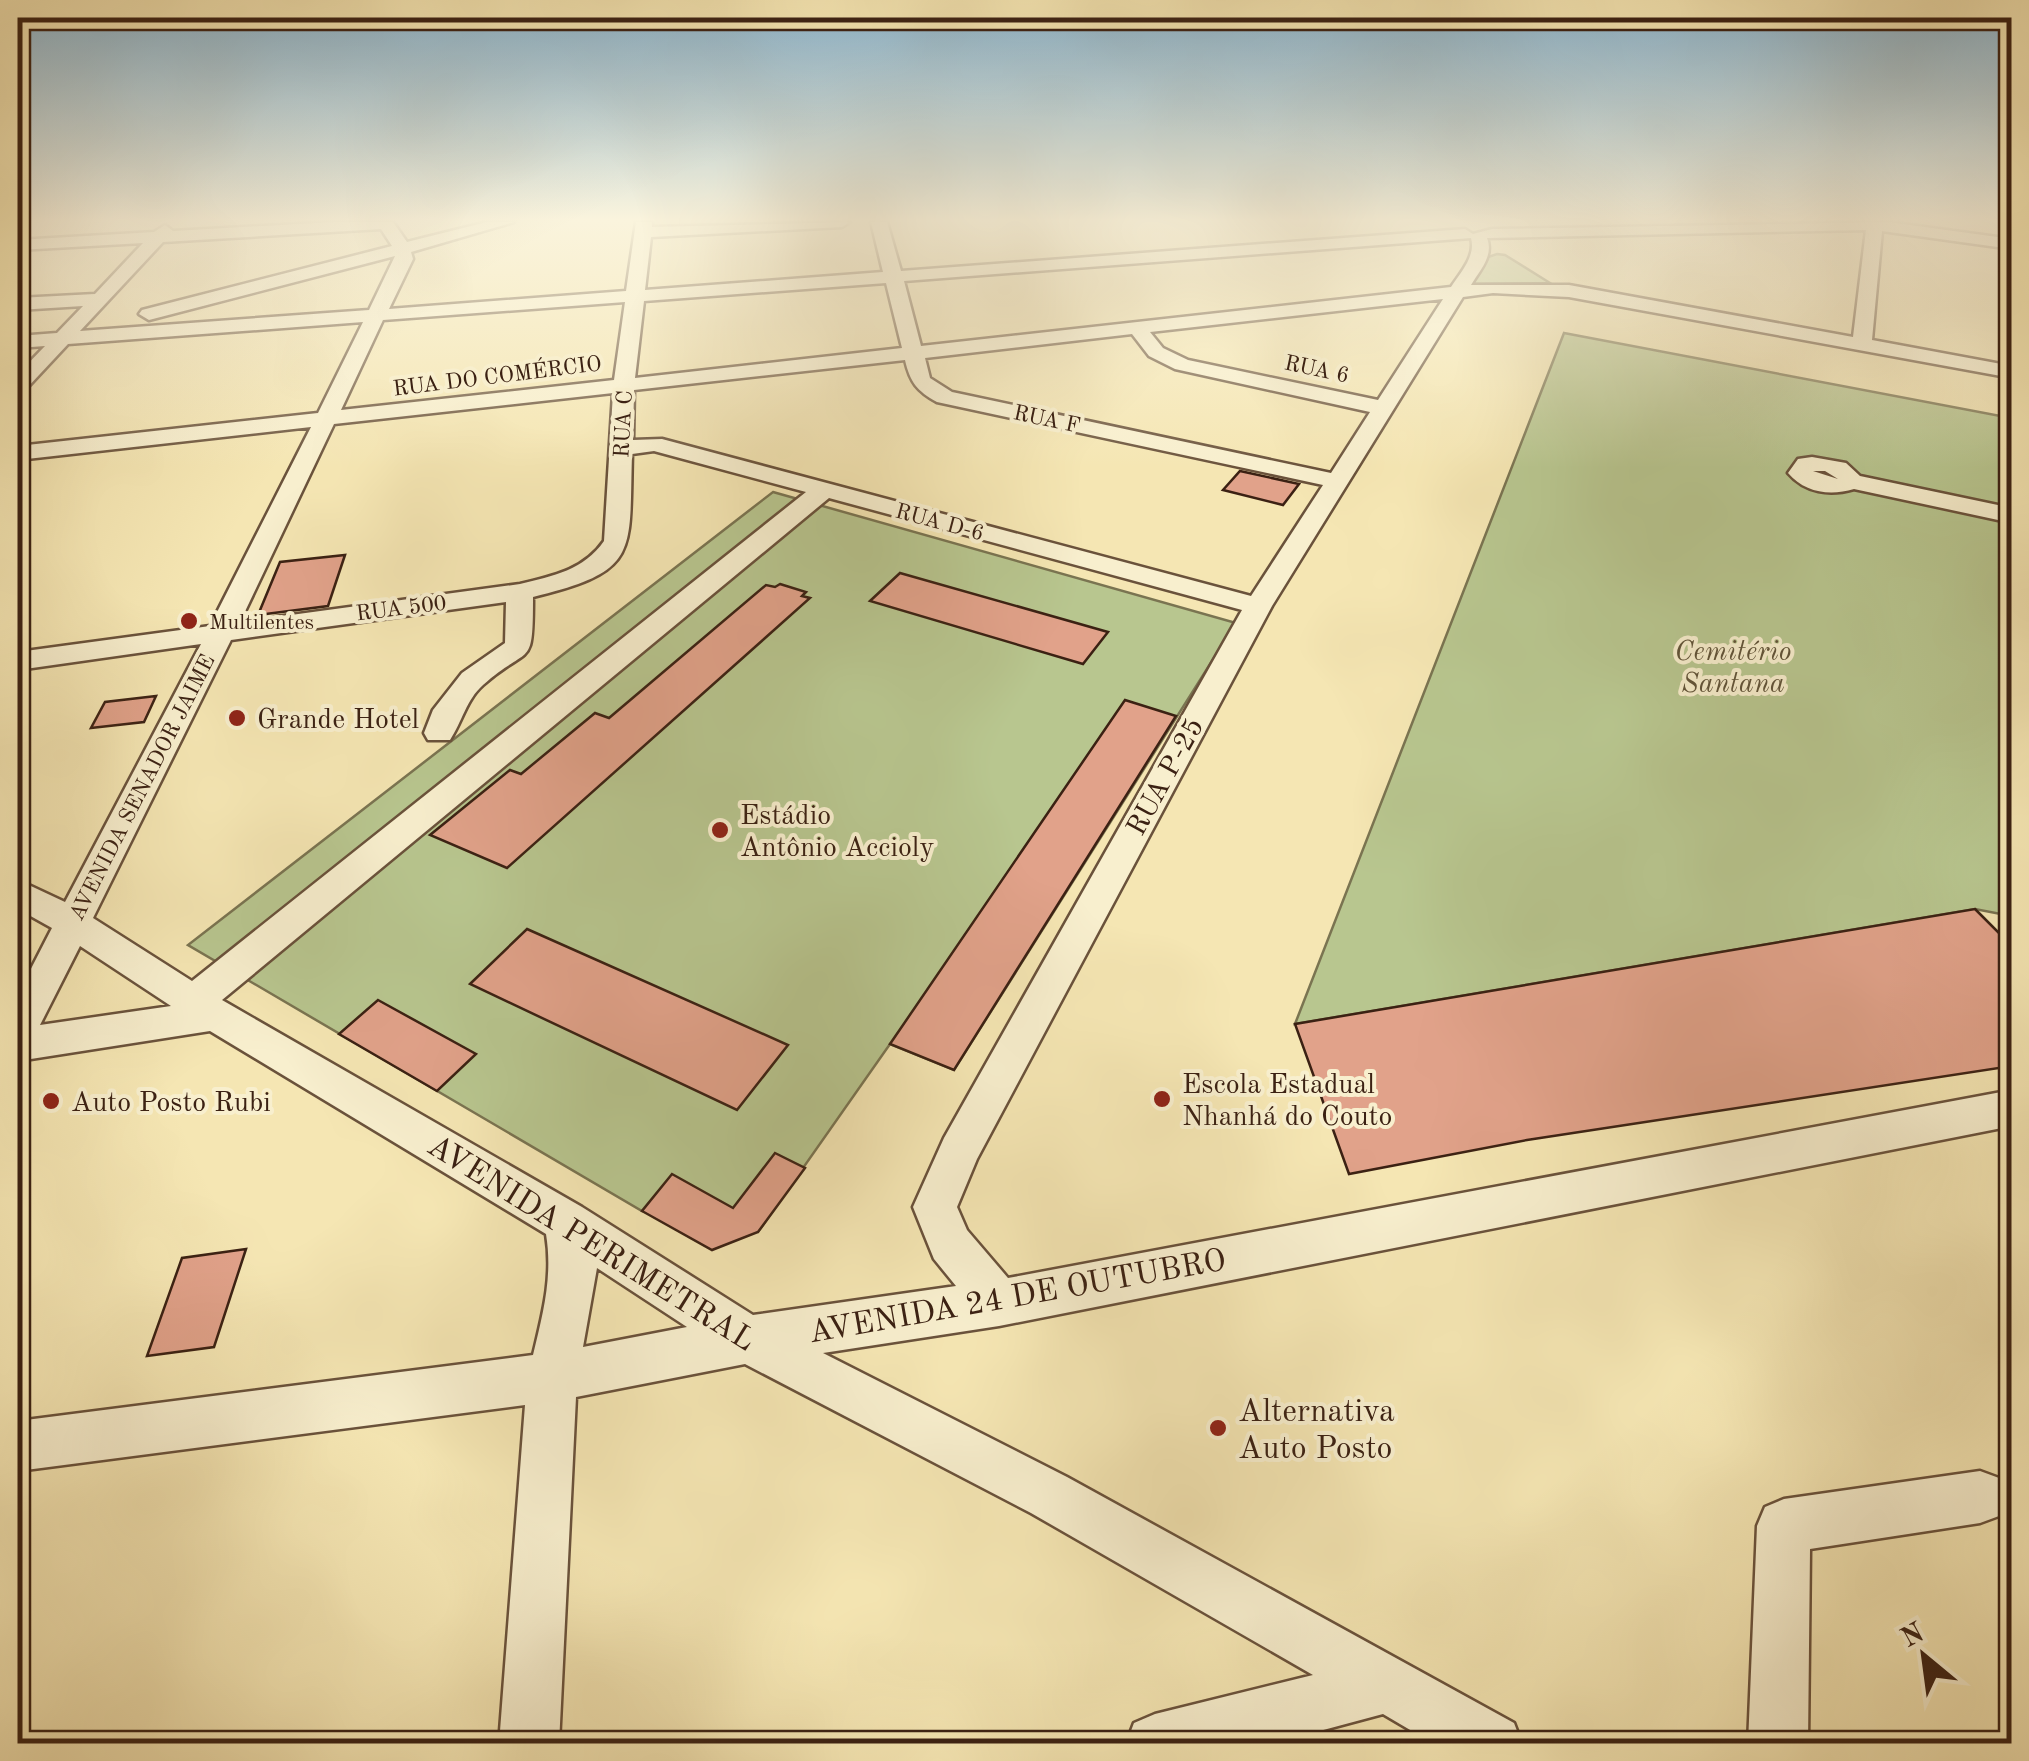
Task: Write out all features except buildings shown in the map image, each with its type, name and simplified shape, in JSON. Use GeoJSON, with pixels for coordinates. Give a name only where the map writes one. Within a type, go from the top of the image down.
{"type":"FeatureCollection","features":[{"type":"Feature","properties":{"kind":"street"},"geometry":{"type":"LineString","coordinates":[[18,386],[95,304]]}},
{"type":"Feature","properties":{"kind":"street"},"geometry":{"type":"LineString","coordinates":[[18,342],[147,322],[208,304]]}},
{"type":"Feature","properties":{"kind":"street","name":"AVENIDA SENADOR JAIME"},"geometry":{"type":"LineString","coordinates":[[18,1031],[328,420],[383,304]]}},
{"type":"Feature","properties":{"kind":"street"},"geometry":{"type":"LineString","coordinates":[[147,322],[484,304]]}},
{"type":"Feature","properties":{"kind":"street","name":"RUA C"},"geometry":{"type":"LineString","coordinates":[[602,563],[617,540],[624,386],[633,304]]}},
{"type":"Feature","properties":{"kind":"street","name":"RUA F"},"geometry":{"type":"LineString","coordinates":[[900,304],[920,380],[946,397],[1338,481]]}},
{"type":"Feature","properties":{"kind":"street","name":"RUA DO COMÉRCIO"},"geometry":{"type":"LineString","coordinates":[[18,453],[1345,304]]}},
{"type":"Feature","properties":{"kind":"street"},"geometry":{"type":"LineString","coordinates":[[1387,304],[1429,336]]}},
{"type":"Feature","properties":{"kind":"street","name":"RUA P-25"},"geometry":{"type":"LineString","coordinates":[[1000,1303],[950,1244],[935,1207],[959,1151],[1258,606],[1450,304]]}},
{"type":"Feature","properties":{"kind":"street","name":"RUA DO COMÉRCIO"},"geometry":{"type":"LineString","coordinates":[[1639,304],[2012,372]]}},
{"type":"Feature","properties":{"kind":"street"},"geometry":{"type":"LineString","coordinates":[[1862,346],[1866,304]]}},
{"type":"Feature","properties":{"kind":"street","name":"RUA 6"},"geometry":{"type":"LineString","coordinates":[[1136,328],[1156,352],[1182,366],[1384,408]]}},
{"type":"Feature","properties":{"kind":"street","name":"RUA D-6"},"geometry":{"type":"LineString","coordinates":[[621,448],[654,444],[1258,606]]}},
{"type":"Feature","properties":{"kind":"street"},"geometry":{"type":"LineString","coordinates":[[1851,481],[2012,516]]}},
{"type":"Feature","properties":{"kind":"street"},"geometry":{"type":"LineString","coordinates":[[18,1045],[204,1008],[824,490]]}},
{"type":"Feature","properties":{"kind":"street","name":"RUA 500"},"geometry":{"type":"LineString","coordinates":[[18,661],[520,592],[570,580],[602,563]]}},
{"type":"Feature","properties":{"kind":"street"},"geometry":{"type":"LineString","coordinates":[[439,733],[448,710],[472,679],[512,654],[519,643],[520,592]]}},
{"type":"Feature","properties":{"kind":"street","name":"AVENIDA PERIMETRAL"},"geometry":{"type":"LineString","coordinates":[[18,893],[566,1222],[748,1340],[1049,1496],[1493,1744]]}},
{"type":"Feature","properties":{"kind":"street","name":"AVENIDA 24 DE OUTUBRO"},"geometry":{"type":"LineString","coordinates":[[18,1446],[552,1377],[748,1340],[1000,1303],[2012,1108]]}},
{"type":"Feature","properties":{"kind":"street"},"geometry":{"type":"LineString","coordinates":[[528,1744],[552,1377],[572,1287],[571,1242],[566,1222]]}},
{"type":"Feature","properties":{"kind":"street"},"geometry":{"type":"LineString","coordinates":[[1778,1744],[1784,1526],[1980,1496]]}},
{"type":"Feature","properties":{"kind":"street"},"geometry":{"type":"LineString","coordinates":[[1155,1744],[1386,1684]]}},
{"type":"Feature","properties":{"kind":"green space","name":"Cemitério Santana"},"geometry":{"type":"Polygon","coordinates":[[[1564,333],[2011,418],[2011,916],[1975,909],[1295,1024],[1564,333]]]}},
{"type":"Feature","properties":{"kind":"green space","name":"Estádio Antônio Accioly"},"geometry":{"type":"Polygon","coordinates":[[[773,492],[1236,623],[954,1070],[890,1044],[758,1232],[642,1211],[188,945],[773,492]]]}},
{"type":"Feature","properties":{"kind":"place","name":"Multilentes"},"geometry":{"type":"Point","coordinates":[189,621]}},
{"type":"Feature","properties":{"kind":"place","name":"Grande Hotel"},"geometry":{"type":"Point","coordinates":[237,718]}},
{"type":"Feature","properties":{"kind":"place","name":"Estádio Antônio Accioly"},"geometry":{"type":"Point","coordinates":[720,830]}},
{"type":"Feature","properties":{"kind":"place","name":"Escola Estadual Nhanhá do Couto"},"geometry":{"type":"Point","coordinates":[1162,1099]}},
{"type":"Feature","properties":{"kind":"place","name":"Auto Posto Rubi"},"geometry":{"type":"Point","coordinates":[51,1101]}},
{"type":"Feature","properties":{"kind":"place","name":"Alternativa Auto Posto"},"geometry":{"type":"Point","coordinates":[1218,1428]}}]}
